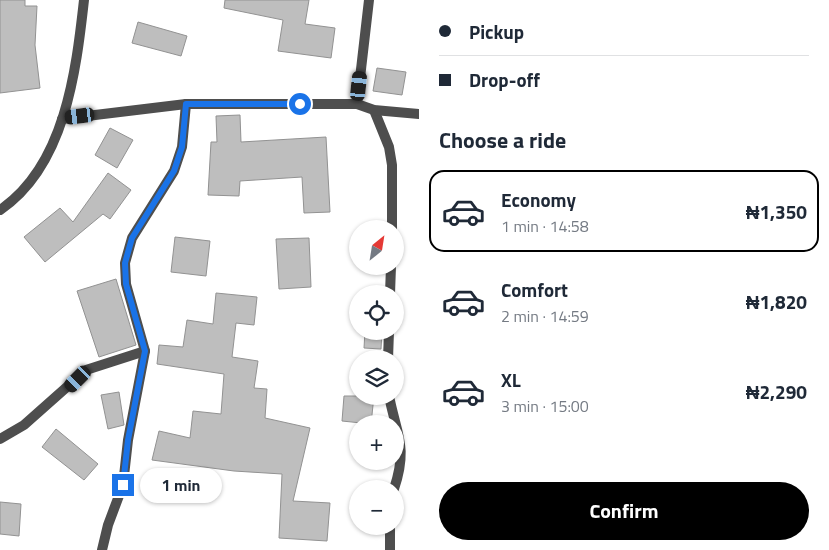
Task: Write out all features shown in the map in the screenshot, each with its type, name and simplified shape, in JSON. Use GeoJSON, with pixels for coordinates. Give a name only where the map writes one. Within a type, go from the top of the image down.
{"type":"FeatureCollection","features":[{"type":"Feature","properties":{"kind":"street"},"geometry":{"type":"LineString","coordinates":[[0,210],[17,199],[45,162],[68,103],[79,47],[84,0]]}},
{"type":"Feature","properties":{"kind":"street"},"geometry":{"type":"LineString","coordinates":[[357,104],[369,0]]}},
{"type":"Feature","properties":{"kind":"street"},"geometry":{"type":"LineString","coordinates":[[62,119],[186,104],[357,104],[374,110],[419,114]]}},
{"type":"Feature","properties":{"kind":"street"},"geometry":{"type":"LineString","coordinates":[[102,550],[108,525],[123,485],[128,440],[145,351],[126,284],[125,263],[132,238],[174,171],[182,147],[186,104]]}},
{"type":"Feature","properties":{"kind":"street"},"geometry":{"type":"LineString","coordinates":[[374,110],[389,147],[392,166],[392,220]]}},
{"type":"Feature","properties":{"kind":"street"},"geometry":{"type":"LineString","coordinates":[[0,439],[24,425],[86,370],[145,351]]}},
{"type":"Feature","properties":{"kind":"street"},"geometry":{"type":"LineString","coordinates":[[392,405],[401,437],[401,468],[397,480]]}},
{"type":"Feature","properties":{"kind":"street"},"geometry":{"type":"LineString","coordinates":[[390,535],[390,550]]}},
{"type":"Feature","properties":{"kind":"building"},"geometry":{"type":"Polygon","coordinates":[[[0,0],[25,0],[25,6],[37,6],[35,45],[40,88],[0,93],[0,0]]]}},
{"type":"Feature","properties":{"kind":"building"},"geometry":{"type":"Polygon","coordinates":[[[225,0],[309,0],[305,24],[335,28],[331,58],[278,51],[283,20],[224,8],[225,0]]]}},
{"type":"Feature","properties":{"kind":"building"},"geometry":{"type":"Polygon","coordinates":[[[138,22],[187,36],[181,56],[132,43],[138,22]]]}},
{"type":"Feature","properties":{"kind":"building"},"geometry":{"type":"Polygon","coordinates":[[[377,68],[406,72],[402,95],[373,91],[377,68]]]}},
{"type":"Feature","properties":{"kind":"building"},"geometry":{"type":"Polygon","coordinates":[[[240,115],[241,142],[326,137],[330,212],[304,213],[302,177],[240,181],[239,196],[208,195],[211,142],[217,142],[216,116],[240,115]]]}},
{"type":"Feature","properties":{"kind":"building"},"geometry":{"type":"Polygon","coordinates":[[[110,128],[133,140],[117,168],[95,155],[110,128]]]}},
{"type":"Feature","properties":{"kind":"building"},"geometry":{"type":"Polygon","coordinates":[[[108,173],[131,190],[110,219],[103,214],[45,262],[24,237],[60,208],[73,222],[108,173]]]}},
{"type":"Feature","properties":{"kind":"building"},"geometry":{"type":"Polygon","coordinates":[[[175,237],[210,241],[206,276],[171,272],[175,237]]]}},
{"type":"Feature","properties":{"kind":"building"},"geometry":{"type":"Polygon","coordinates":[[[309,238],[311,287],[279,289],[276,239],[309,238]]]}},
{"type":"Feature","properties":{"kind":"building"},"geometry":{"type":"Polygon","coordinates":[[[116,279],[136,345],[99,357],[77,291],[116,279]]]}},
{"type":"Feature","properties":{"kind":"building"},"geometry":{"type":"Polygon","coordinates":[[[216,293],[257,297],[254,325],[236,323],[232,357],[258,361],[254,388],[267,389],[265,418],[310,428],[293,501],[330,503],[327,541],[279,538],[282,474],[234,471],[152,460],[159,431],[190,438],[193,411],[221,414],[224,374],[157,364],[159,345],[183,347],[187,320],[213,324],[216,293]]]}},
{"type":"Feature","properties":{"kind":"building"},"geometry":{"type":"Polygon","coordinates":[[[364,340],[382,340],[381,349],[364,348],[364,340]]]}},
{"type":"Feature","properties":{"kind":"building"},"geometry":{"type":"Polygon","coordinates":[[[119,392],[124,425],[108,429],[101,395],[119,392]]]}},
{"type":"Feature","properties":{"kind":"building"},"geometry":{"type":"Polygon","coordinates":[[[344,396],[349,396],[349,405],[373,405],[372,415],[349,415],[349,422],[342,421],[344,396]]]}},
{"type":"Feature","properties":{"kind":"building"},"geometry":{"type":"Polygon","coordinates":[[[56,429],[98,464],[84,480],[42,447],[56,429]]]}},
{"type":"Feature","properties":{"kind":"building"},"geometry":{"type":"Polygon","coordinates":[[[0,502],[21,504],[19,536],[0,534],[0,502]]]}},
{"type":"Feature","properties":{"kind":"route"},"geometry":{"type":"LineString","coordinates":[[123,485],[137,385],[145,351],[126,284],[125,263],[132,238],[174,171],[182,147],[186,104],[300,104]]}}]}
